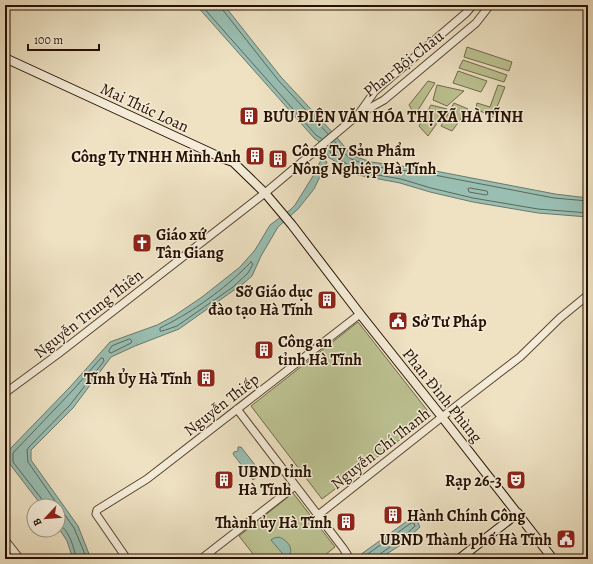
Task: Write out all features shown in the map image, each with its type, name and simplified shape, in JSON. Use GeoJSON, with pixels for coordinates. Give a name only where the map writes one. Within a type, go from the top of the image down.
{"type":"FeatureCollection","features":[{"type":"Feature","properties":{"kind":"main road","name":"Mai Thúc Loan"},"geometry":{"type":"LineString","coordinates":[[5,58],[233,162],[265,193]]}},
{"type":"Feature","properties":{"kind":"main road","name":"Phan Đình Phùng"},"geometry":{"type":"LineString","coordinates":[[265,193],[553,559]]}},
{"type":"Feature","properties":{"kind":"main road"},"geometry":{"type":"LineString","coordinates":[[459,559],[518,513]]}},
{"type":"Feature","properties":{"kind":"street","name":"Phan Bội Châu"},"geometry":{"type":"LineString","coordinates":[[359,114],[375,91],[466,13],[473,5]]}},
{"type":"Feature","properties":{"kind":"street","name":"Phan Bội Châu"},"geometry":{"type":"LineString","coordinates":[[359,114],[384,100],[476,23],[490,5]]}},
{"type":"Feature","properties":{"kind":"street","name":"Nguyễn Trung Thiên"},"geometry":{"type":"LineString","coordinates":[[5,393],[58,354],[265,193],[359,114]]}},
{"type":"Feature","properties":{"kind":"street","name":"Nguyễn Chí Thanh"},"geometry":{"type":"LineString","coordinates":[[317,516],[442,416],[520,357],[560,318],[588,295]]}},
{"type":"Feature","properties":{"kind":"street","name":"Nguyễn Thiếp"},"geometry":{"type":"LineString","coordinates":[[127,559],[96,512],[147,479],[360,314]]}},
{"type":"Feature","properties":{"kind":"street"},"geometry":{"type":"LineString","coordinates":[[237,409],[350,559]]}},
{"type":"Feature","properties":{"kind":"street"},"geometry":{"type":"LineString","coordinates":[[201,559],[295,486]]}},
{"type":"Feature","properties":{"kind":"street"},"geometry":{"type":"LineString","coordinates":[[5,540],[20,559]]}},
{"type":"Feature","properties":{"kind":"green space"},"geometry":{"type":"Polygon","coordinates":[[[467,47],[512,62],[509,71],[464,57],[467,47]]]}},
{"type":"Feature","properties":{"kind":"green space"},"geometry":{"type":"Polygon","coordinates":[[[463,60],[507,75],[504,82],[459,68],[463,60]]]}},
{"type":"Feature","properties":{"kind":"green space"},"geometry":{"type":"Polygon","coordinates":[[[458,71],[487,81],[481,92],[453,83],[458,71]]]}},
{"type":"Feature","properties":{"kind":"green space"},"geometry":{"type":"Polygon","coordinates":[[[428,81],[435,83],[415,115],[409,105],[428,81]]]}},
{"type":"Feature","properties":{"kind":"green space"},"geometry":{"type":"Polygon","coordinates":[[[437,85],[464,91],[447,106],[433,100],[437,85]]]}},
{"type":"Feature","properties":{"kind":"green space"},"geometry":{"type":"Polygon","coordinates":[[[498,85],[505,87],[493,117],[476,109],[477,103],[490,107],[498,85]]]}},
{"type":"Feature","properties":{"kind":"green space"},"geometry":{"type":"Polygon","coordinates":[[[454,103],[468,109],[452,131],[441,126],[454,103]]]}},
{"type":"Feature","properties":{"kind":"green space"},"geometry":{"type":"Polygon","coordinates":[[[431,105],[447,109],[428,136],[419,126],[431,105]]]}},
{"type":"Feature","properties":{"kind":"green space"},"geometry":{"type":"Polygon","coordinates":[[[358,322],[427,410],[427,419],[322,499],[251,406],[358,322]]]}},
{"type":"Feature","properties":{"kind":"green space"},"geometry":{"type":"Polygon","coordinates":[[[293,493],[335,547],[320,559],[257,559],[239,536],[293,493]]]}},
{"type":"Feature","properties":{"kind":"water"},"geometry":{"type":"Polygon","coordinates":[[[196,5],[224,5],[281,77],[354,156],[371,162],[430,170],[555,194],[588,198],[588,217],[538,213],[473,202],[400,183],[358,175],[328,157],[321,143],[314,138],[196,5]]]}},
{"type":"Feature","properties":{"kind":"water"},"geometry":{"type":"Polygon","coordinates":[[[322,158],[327,162],[314,189],[298,209],[278,227],[261,256],[252,276],[179,329],[111,357],[73,408],[31,450],[31,460],[58,498],[36,498],[9,463],[8,451],[70,387],[110,342],[157,325],[174,316],[202,297],[240,267],[255,250],[270,225],[295,205],[322,158]]]}},
{"type":"Feature","properties":{"kind":"water"},"geometry":{"type":"Polygon","coordinates":[[[238,447],[241,447],[262,475],[253,480],[233,454],[234,452],[238,451],[238,447]]]}},
{"type":"Feature","properties":{"kind":"water"},"geometry":{"type":"Polygon","coordinates":[[[66,509],[78,526],[91,559],[73,559],[65,538],[66,509]]]}},
{"type":"Feature","properties":{"kind":"water"},"geometry":{"type":"Polygon","coordinates":[[[416,518],[420,527],[402,544],[379,559],[361,559],[360,555],[410,519],[416,518]]]}},
{"type":"Feature","properties":{"kind":"water"},"geometry":{"type":"Polygon","coordinates":[[[279,537],[286,541],[290,546],[291,552],[287,559],[271,540],[279,537]]]}},
{"type":"Feature","properties":{"kind":"place","name":"BƯU ĐIỆN VĂN HÓA THỊ XÃ HÀ TĨNH"},"geometry":{"type":"Point","coordinates":[249,116]}},
{"type":"Feature","properties":{"kind":"place","name":"Công Ty TNHH Minh Anh"},"geometry":{"type":"Point","coordinates":[255,156]}},
{"type":"Feature","properties":{"kind":"place","name":"Công Ty Sản Phẩm Nông Nghiệp Hà Tĩnh"},"geometry":{"type":"Point","coordinates":[278,159]}},
{"type":"Feature","properties":{"kind":"place","name":"Giáo xứ Tân Giang"},"geometry":{"type":"Point","coordinates":[142,243]}},
{"type":"Feature","properties":{"kind":"place","name":"Sỡ Giáo dục đào tạo Hà Tĩnh"},"geometry":{"type":"Point","coordinates":[327,300]}},
{"type":"Feature","properties":{"kind":"place","name":"Sở Tư Pháp"},"geometry":{"type":"Point","coordinates":[398,321]}},
{"type":"Feature","properties":{"kind":"place","name":"Công an tỉnh Hà Tĩnh"},"geometry":{"type":"Point","coordinates":[264,350]}},
{"type":"Feature","properties":{"kind":"place","name":"Tĩnh Ủy Hà Tĩnh"},"geometry":{"type":"Point","coordinates":[206,378]}},
{"type":"Feature","properties":{"kind":"place","name":"UBND tỉnh Hà Tĩnh"},"geometry":{"type":"Point","coordinates":[224,480]}},
{"type":"Feature","properties":{"kind":"place","name":"Rạp 26-3"},"geometry":{"type":"Point","coordinates":[516,480]}},
{"type":"Feature","properties":{"kind":"place","name":"Hành Chính Công"},"geometry":{"type":"Point","coordinates":[393,515]}},
{"type":"Feature","properties":{"kind":"place","name":"Thành ủy Hà Tĩnh"},"geometry":{"type":"Point","coordinates":[346,522]}},
{"type":"Feature","properties":{"kind":"place","name":"UBND Thành phố Hà Tĩnh"},"geometry":{"type":"Point","coordinates":[566,539]}}]}
